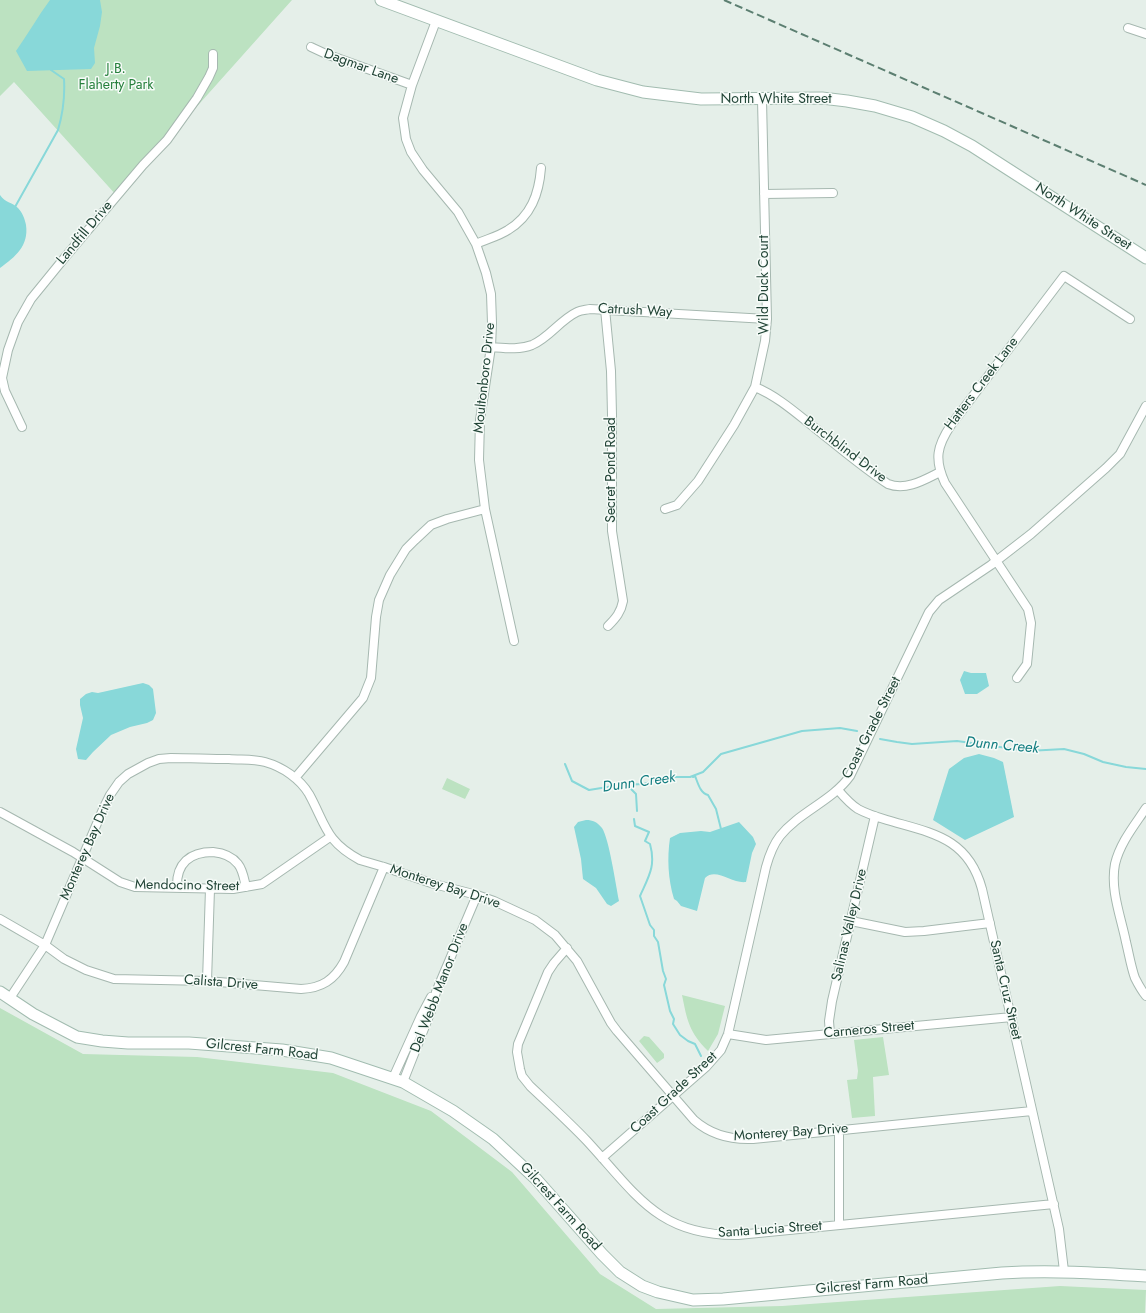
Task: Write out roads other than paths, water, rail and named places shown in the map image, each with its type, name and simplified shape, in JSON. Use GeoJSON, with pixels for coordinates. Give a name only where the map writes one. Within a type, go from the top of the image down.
{"type":"FeatureCollection","features":[{"type":"Feature","properties":{"kind":"main road","name":"North White Street"},"geometry":{"type":"LineString","coordinates":[[381,0],[582,76],[643,92],[701,100],[822,98],[875,106],[912,117],[944,131],[972,146],[1146,258]]}},
{"type":"Feature","properties":{"kind":"main road","name":"Gilcrest Farm Road"},"geometry":{"type":"LineString","coordinates":[[0,992],[33,1014],[77,1037],[122,1043],[197,1043],[282,1050],[330,1058],[398,1080],[453,1111],[493,1139],[536,1179],[602,1254],[620,1272],[642,1286],[658,1292],[693,1300],[1002,1273],[1064,1271],[1146,1276]]}},
{"type":"Feature","properties":{"kind":"street","name":"Moultonboro Drive"},"geometry":{"type":"LineString","coordinates":[[436,21],[412,86],[403,118],[406,139],[412,152],[423,170],[458,212],[476,244],[486,273],[491,294],[491,347],[479,428],[479,460],[485,509],[514,641]]}},
{"type":"Feature","properties":{"kind":"street"},"geometry":{"type":"LineString","coordinates":[[1128,28],[1146,34]]}},
{"type":"Feature","properties":{"kind":"street","name":"Dagmar Lane"},"geometry":{"type":"LineString","coordinates":[[311,48],[412,86]]}},
{"type":"Feature","properties":{"kind":"street","name":"Landfill Drive"},"geometry":{"type":"LineString","coordinates":[[22,427],[5,391],[2,378],[8,350],[18,322],[31,299],[66,256],[167,140],[197,98],[209,76],[213,68],[213,54]]}},
{"type":"Feature","properties":{"kind":"street","name":"Wild Duck Court"},"geometry":{"type":"LineString","coordinates":[[665,509],[677,505],[698,481],[734,425],[754,387],[765,341],[767,319],[762,100]]}},
{"type":"Feature","properties":{"kind":"street"},"geometry":{"type":"LineString","coordinates":[[476,244],[508,230],[529,211],[539,186],[541,168]]}},
{"type":"Feature","properties":{"kind":"street"},"geometry":{"type":"LineString","coordinates":[[764,194],[833,193]]}},
{"type":"Feature","properties":{"kind":"street","name":"Hatters Creek Lane"},"geometry":{"type":"LineString","coordinates":[[1017,678],[1027,664],[1032,623],[1028,609],[945,483],[940,472],[939,451],[942,439],[1064,276],[1130,319]]}},
{"type":"Feature","properties":{"kind":"street","name":"Catrush Way"},"geometry":{"type":"LineString","coordinates":[[491,347],[517,348],[531,345],[544,339],[562,322],[577,312],[590,309],[767,319]]}},
{"type":"Feature","properties":{"kind":"street","name":"Secret Pond Road"},"geometry":{"type":"LineString","coordinates":[[605,309],[611,371],[612,531],[623,601],[617,617],[608,626]]}},
{"type":"Feature","properties":{"kind":"street","name":"Burchblind Drive"},"geometry":{"type":"LineString","coordinates":[[754,387],[766,391],[786,405],[844,452],[888,484],[895,487],[913,484],[940,472]]}},
{"type":"Feature","properties":{"kind":"street","name":"Coast Grade Street"},"geometry":{"type":"LineString","coordinates":[[602,1158],[674,1096],[716,1057],[728,1034],[766,867],[772,849],[780,835],[838,790],[854,769],[929,612],[939,600],[997,561],[1062,508],[1106,468],[1120,454],[1146,406]]}},
{"type":"Feature","properties":{"kind":"street"},"geometry":{"type":"LineString","coordinates":[[295,778],[363,698],[371,678],[376,617],[379,600],[390,575],[406,549],[431,525],[447,519],[485,509]]}},
{"type":"Feature","properties":{"kind":"street","name":"Monterey Bay Drive"},"geometry":{"type":"LineString","coordinates":[[10,998],[45,945],[104,807],[119,782],[128,774],[159,759],[249,760],[266,762],[287,772],[295,778],[308,794],[330,837],[346,853],[360,860],[434,884],[494,901],[535,920],[555,935],[584,970],[611,1023],[630,1047],[700,1126],[716,1134],[726,1138],[740,1140],[1032,1111]]}},
{"type":"Feature","properties":{"kind":"street","name":"Santa Cruz Street"},"geometry":{"type":"LineString","coordinates":[[838,790],[856,808],[875,816],[937,836],[958,847],[972,862],[980,879],[1054,1204],[1061,1242],[1064,1271]]}},
{"type":"Feature","properties":{"kind":"street"},"geometry":{"type":"LineString","coordinates":[[1146,808],[1121,848],[1115,866],[1114,879],[1115,893],[1133,972],[1146,996]]}},
{"type":"Feature","properties":{"kind":"street","name":"Mendocino Street"},"geometry":{"type":"LineString","coordinates":[[0,812],[42,834],[125,885],[135,887],[233,889],[262,884],[330,837]]}},
{"type":"Feature","properties":{"kind":"street","name":"Salinas Valley Drive"},"geometry":{"type":"LineString","coordinates":[[830,1034],[830,1012],[875,816]]}},
{"type":"Feature","properties":{"kind":"street"},"geometry":{"type":"LineString","coordinates":[[177,888],[179,871],[184,862],[193,855],[204,852],[222,853],[235,860],[241,868],[246,887]]}},
{"type":"Feature","properties":{"kind":"street","name":"Calista Drive"},"geometry":{"type":"LineString","coordinates":[[0,919],[45,945],[64,959],[86,970],[114,979],[207,981],[312,989],[328,982],[339,971],[384,867]]}},
{"type":"Feature","properties":{"kind":"street"},"geometry":{"type":"LineString","coordinates":[[207,981],[210,889]]}},
{"type":"Feature","properties":{"kind":"street","name":"Del Webb Manor Drive"},"geometry":{"type":"LineString","coordinates":[[398,1080],[421,1016],[430,999],[436,992],[476,895]]}},
{"type":"Feature","properties":{"kind":"street"},"geometry":{"type":"LineString","coordinates":[[851,921],[905,932],[990,923]]}},
{"type":"Feature","properties":{"kind":"street","name":"Santa Lucia Street"},"geometry":{"type":"LineString","coordinates":[[567,948],[548,972],[521,1036],[517,1052],[522,1076],[530,1086],[570,1124],[646,1206],[669,1221],[696,1231],[717,1235],[738,1235],[1054,1204]]}},
{"type":"Feature","properties":{"kind":"street","name":"Carneros Street"},"geometry":{"type":"LineString","coordinates":[[728,1034],[766,1040],[1012,1017]]}},
{"type":"Feature","properties":{"kind":"street"},"geometry":{"type":"LineString","coordinates":[[839,1130],[839,1225]]}},
{"type":"Feature","properties":{"kind":"water"},"geometry":{"type":"Polygon","coordinates":[[[50,0],[100,0],[102,12],[94,48],[95,63],[91,69],[27,71],[16,51],[50,0]]]}},
{"type":"Feature","properties":{"kind":"water"},"geometry":{"type":"Polygon","coordinates":[[[0,195],[4,200],[16,206],[21,212],[26,223],[26,232],[23,245],[20,250],[11,260],[0,268],[0,195]]]}},
{"type":"Feature","properties":{"kind":"water"},"geometry":{"type":"Polygon","coordinates":[[[964,671],[971,673],[986,673],[989,686],[977,694],[965,694],[960,680],[964,671]]]}},
{"type":"Feature","properties":{"kind":"water"},"geometry":{"type":"Polygon","coordinates":[[[143,683],[149,685],[153,689],[156,713],[153,720],[111,735],[86,760],[78,759],[76,749],[83,718],[80,699],[86,694],[92,692],[98,693],[143,683]]]}},
{"type":"Feature","properties":{"kind":"water"},"geometry":{"type":"Polygon","coordinates":[[[979,754],[1003,762],[1014,817],[965,840],[933,820],[949,769],[964,758],[979,754]]]}},
{"type":"Feature","properties":{"kind":"water"},"geometry":{"type":"Polygon","coordinates":[[[586,820],[595,822],[605,833],[619,901],[611,906],[607,904],[596,888],[583,879],[581,859],[574,827],[578,822],[586,820]]]}},
{"type":"Feature","properties":{"kind":"water"},"geometry":{"type":"Polygon","coordinates":[[[739,822],[753,837],[756,844],[752,853],[746,882],[735,881],[714,874],[709,875],[705,878],[697,911],[681,906],[674,899],[670,884],[668,861],[670,838],[680,833],[701,831],[710,832],[739,822]]]}},
{"type":"Feature","properties":{"kind":"waterway"},"geometry":{"type":"LineString","coordinates":[[15,207],[60,124],[63,104],[64,79],[51,70]]}},
{"type":"Feature","properties":{"kind":"waterway"},"geometry":{"type":"LineString","coordinates":[[565,764],[572,781],[589,790],[620,785],[644,784],[664,777],[690,777],[703,772],[721,754],[802,731],[840,728],[857,731]]}},
{"type":"Feature","properties":{"kind":"waterway","name":"Dunn Creek"},"geometry":{"type":"LineString","coordinates":[[880,739],[912,744],[957,741],[1028,751],[1064,749],[1084,754],[1103,762],[1126,767],[1146,769]]}},
{"type":"Feature","properties":{"kind":"waterway"},"geometry":{"type":"LineString","coordinates":[[693,777],[695,776],[701,790],[708,795],[716,809],[721,829]]}},
{"type":"Feature","properties":{"kind":"waterway"},"geometry":{"type":"LineString","coordinates":[[628,786],[636,794],[637,811]]}},
{"type":"Feature","properties":{"kind":"waterway"},"geometry":{"type":"LineString","coordinates":[[634,819],[635,826],[649,832],[645,841],[650,844],[652,852],[652,865],[649,877],[640,896],[650,925],[654,930],[654,936],[658,942],[663,971],[666,979],[664,985],[670,1011],[674,1019],[673,1024],[680,1035],[695,1044],[701,1056]]}},
{"type":"Feature","properties":{"kind":"railway"},"geometry":{"type":"LineString","coordinates":[[724,0],[1146,185]]}},
{"type":"Feature","properties":{"kind":"park label","name":"J.B. Flaherty Park"},"geometry":{"type":"Point","coordinates":[116,78]}}]}
